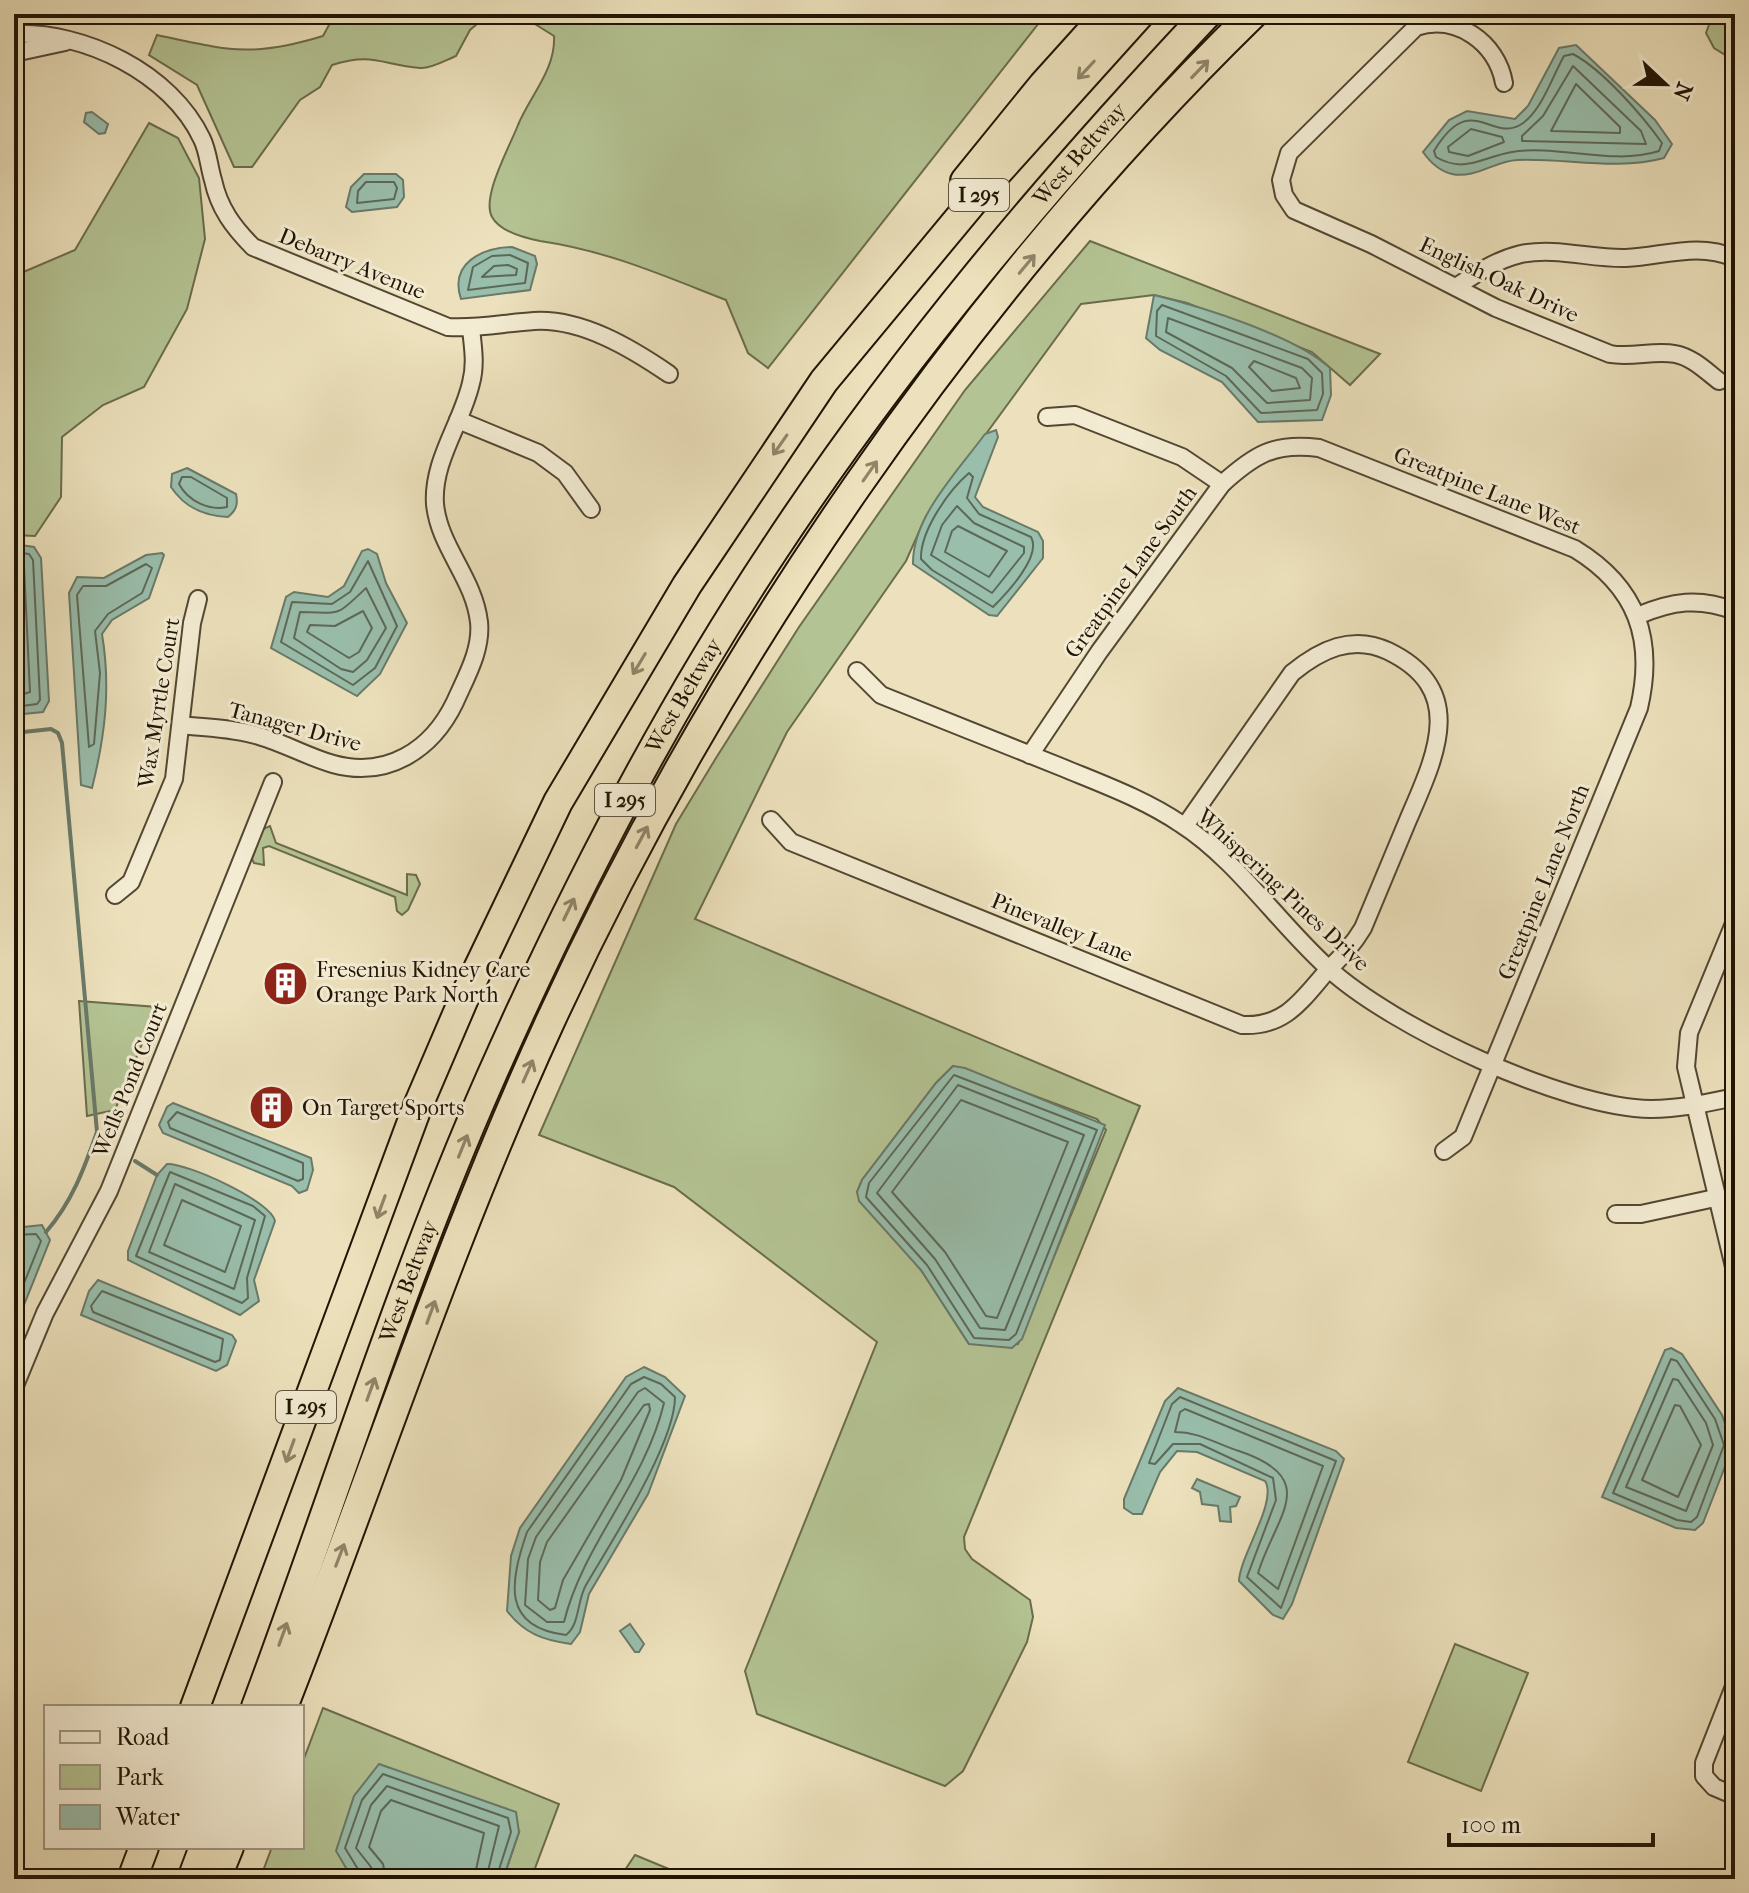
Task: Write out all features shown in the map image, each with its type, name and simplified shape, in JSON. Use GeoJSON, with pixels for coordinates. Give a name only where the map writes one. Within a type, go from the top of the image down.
{"type":"FeatureCollection","features":[{"type":"Feature","properties":{"kind":"highway"},"geometry":{"type":"LineString","coordinates":[[824,381],[906,255],[1043,85],[1107,14]]}},
{"type":"Feature","properties":{"kind":"highway","name":"I 295"},"geometry":{"type":"LineString","coordinates":[[196,1705],[417,1108],[558,802],[679,598],[824,381],[995,175],[1140,14]]}},
{"type":"Feature","properties":{"kind":"highway","name":"West Beltway"},"geometry":{"type":"LineString","coordinates":[[257,1705],[405,1295],[488,1084],[589,869],[657,743],[773,550],[891,384],[1025,214],[1207,14]]}},
{"type":"Feature","properties":{"kind":"highway"},"geometry":{"type":"LineString","coordinates":[[284,1705],[504,1124],[579,960],[695,741],[771,614],[922,398],[1018,275],[1124,151],[1253,14]]}},
{"type":"Feature","properties":{"kind":"highway"},"geometry":{"type":"LineString","coordinates":[[132,1879],[143,1849]]}},
{"type":"Feature","properties":{"kind":"highway"},"geometry":{"type":"LineString","coordinates":[[192,1879],[203,1849]]}},
{"type":"Feature","properties":{"kind":"highway"},"geometry":{"type":"LineString","coordinates":[[216,1879],[228,1849]]}},
{"type":"Feature","properties":{"kind":"street","name":"English Oak Drive"},"geometry":{"type":"LineString","coordinates":[[1504,83],[1501,64],[1467,30],[1441,22],[1416,27],[1289,153],[1281,180],[1284,195],[1294,210],[1306,218],[1371,244],[1496,308],[1610,354],[1625,357],[1673,353],[1691,359],[1719,381]]}},
{"type":"Feature","properties":{"kind":"street","name":"Debarry Avenue"},"geometry":{"type":"LineString","coordinates":[[14,34],[38,33],[100,50],[142,69],[178,104],[203,139],[215,189],[230,224],[253,247],[448,327],[471,329],[536,321],[555,322],[627,347],[669,374]]}},
{"type":"Feature","properties":{"kind":"street","name":"Debarry Avenue"},"geometry":{"type":"LineString","coordinates":[[14,53],[67,42]]}},
{"type":"Feature","properties":{"kind":"street"},"geometry":{"type":"LineString","coordinates":[[1456,287],[1492,263],[1524,254],[1567,251],[1625,258],[1689,248],[1720,252],[1735,258]]}},
{"type":"Feature","properties":{"kind":"street","name":"Tanager Drive"},"geometry":{"type":"LineString","coordinates":[[181,725],[259,736],[351,768],[390,765],[429,742],[447,717],[471,667],[479,627],[470,586],[444,538],[435,502],[439,467],[474,369],[471,329]]}},
{"type":"Feature","properties":{"kind":"street"},"geometry":{"type":"LineString","coordinates":[[1047,417],[1075,415],[1182,457],[1222,484]]}},
{"type":"Feature","properties":{"kind":"street"},"geometry":{"type":"LineString","coordinates":[[458,420],[538,453],[565,473],[591,509]]}},
{"type":"Feature","properties":{"kind":"street","name":"Greatpine Lane South"},"geometry":{"type":"LineString","coordinates":[[1030,755],[1099,652],[1222,484],[1246,462],[1272,449],[1294,445]]}},
{"type":"Feature","properties":{"kind":"street","name":"Greatpine Lane West"},"geometry":{"type":"LineString","coordinates":[[1294,445],[1319,448],[1575,549],[1598,563],[1618,582],[1637,616]]}},
{"type":"Feature","properties":{"kind":"street","name":"Wax Myrtle Court"},"geometry":{"type":"LineString","coordinates":[[115,895],[131,882],[169,795],[181,725],[192,623],[198,599]]}},
{"type":"Feature","properties":{"kind":"street"},"geometry":{"type":"LineString","coordinates":[[1637,616],[1681,600],[1706,602],[1735,611]]}},
{"type":"Feature","properties":{"kind":"street","name":"Greatpine Lane North"},"geometry":{"type":"LineString","coordinates":[[1444,1151],[1463,1137],[1639,708],[1646,678],[1645,645],[1637,616]]}},
{"type":"Feature","properties":{"kind":"street","name":"Pinevalley Lane"},"geometry":{"type":"LineString","coordinates":[[771,820],[791,842],[1242,1025],[1260,1026],[1286,1015],[1353,946],[1363,928],[1436,754],[1439,722],[1433,690],[1419,671],[1401,657],[1361,643],[1339,645],[1315,654],[1292,673],[1185,826]]}},
{"type":"Feature","properties":{"kind":"street","name":"Whispering Pines Drive"},"geometry":{"type":"LineString","coordinates":[[857,671],[881,695],[1135,798],[1185,826],[1329,970],[1393,1017],[1443,1043],[1599,1102],[1652,1109],[1694,1106],[1735,1097]]}},
{"type":"Feature","properties":{"kind":"street","name":"Wells Pond Court"},"geometry":{"type":"LineString","coordinates":[[14,1388],[45,1313],[109,1191],[273,782]]}},
{"type":"Feature","properties":{"kind":"street"},"geometry":{"type":"LineString","coordinates":[[1735,921],[1689,1033],[1686,1067],[1735,1271]]}},
{"type":"Feature","properties":{"kind":"street"},"geometry":{"type":"LineString","coordinates":[[1616,1214],[1641,1214],[1715,1198]]}},
{"type":"Feature","properties":{"kind":"street"},"geometry":{"type":"LineString","coordinates":[[1735,1684],[1704,1763],[1704,1776],[1714,1787],[1735,1796]]}},
{"type":"Feature","properties":{"kind":"green space"},"geometry":{"type":"Polygon","coordinates":[[[335,14],[489,14],[470,30],[456,56],[434,66],[420,68],[368,59],[332,65],[320,87],[300,100],[252,167],[234,167],[197,85],[149,55],[157,35],[222,48],[258,49],[298,43],[323,36],[335,14]]]}},
{"type":"Feature","properties":{"kind":"green space"},"geometry":{"type":"Polygon","coordinates":[[[519,14],[1046,14],[768,368],[748,353],[726,300],[612,257],[520,236],[501,227],[492,217],[490,197],[498,171],[523,114],[547,71],[554,48],[554,36],[519,14]]]}},
{"type":"Feature","properties":{"kind":"green space"},"geometry":{"type":"Polygon","coordinates":[[[1713,14],[1735,14],[1735,61],[1714,48],[1706,33],[1713,14]]]}},
{"type":"Feature","properties":{"kind":"green space"},"geometry":{"type":"Polygon","coordinates":[[[149,123],[178,138],[199,178],[205,239],[187,309],[144,387],[103,405],[62,437],[61,497],[35,536],[14,535],[14,276],[75,250],[149,123]]]}},
{"type":"Feature","properties":{"kind":"green space"},"geometry":{"type":"Polygon","coordinates":[[[1090,241],[1380,354],[1350,385],[1312,352],[1187,303],[1154,295],[1081,304],[926,516],[906,561],[787,732],[695,919],[1140,1106],[964,1537],[965,1549],[972,1559],[1030,1600],[1033,1617],[1027,1642],[963,1771],[945,1786],[757,1714],[745,1671],[877,1342],[674,1187],[539,1135],[676,824],[799,627],[965,390],[1090,241]],[[953,1066],[936,1083],[862,1180],[857,1192],[921,1270],[969,1344],[1018,1344],[1106,1130],[1097,1119],[953,1066]]]}},
{"type":"Feature","properties":{"kind":"green space"},"geometry":{"type":"Polygon","coordinates":[[[270,826],[276,843],[407,895],[407,874],[416,875],[420,884],[408,910],[402,915],[397,911],[395,897],[269,846],[263,848],[264,865],[254,863],[252,859],[263,829],[270,826]]]}},
{"type":"Feature","properties":{"kind":"green space"},"geometry":{"type":"Polygon","coordinates":[[[79,1001],[157,1007],[115,1110],[87,1116],[79,1001]]]}},
{"type":"Feature","properties":{"kind":"green space"},"geometry":{"type":"Polygon","coordinates":[[[1455,1644],[1528,1673],[1481,1791],[1408,1762],[1455,1644]]]}},
{"type":"Feature","properties":{"kind":"green space"},"geometry":{"type":"Polygon","coordinates":[[[323,1708],[559,1804],[531,1879],[503,1879],[519,1832],[349,1873],[364,1879],[260,1879],[271,1849],[304,1849],[304,1759],[323,1708]]]}},
{"type":"Feature","properties":{"kind":"green space"},"geometry":{"type":"Polygon","coordinates":[[[635,1855],[693,1879],[619,1879],[635,1855]]]}},
{"type":"Feature","properties":{"kind":"water"},"geometry":{"type":"Polygon","coordinates":[[[1576,45],[1655,120],[1672,144],[1664,158],[1628,164],[1517,160],[1460,175],[1447,173],[1423,152],[1449,120],[1467,111],[1515,119],[1528,106],[1559,48],[1576,45]]]}},
{"type":"Feature","properties":{"kind":"water"},"geometry":{"type":"Polygon","coordinates":[[[92,112],[108,124],[105,133],[99,134],[84,122],[86,113],[92,112]]]}},
{"type":"Feature","properties":{"kind":"water"},"geometry":{"type":"Polygon","coordinates":[[[364,174],[396,174],[403,180],[404,197],[397,207],[352,212],[346,207],[351,187],[364,174]]]}},
{"type":"Feature","properties":{"kind":"water"},"geometry":{"type":"Polygon","coordinates":[[[512,247],[535,256],[537,264],[530,290],[461,299],[459,286],[464,267],[480,254],[512,247]]]}},
{"type":"Feature","properties":{"kind":"water"},"geometry":{"type":"Polygon","coordinates":[[[1154,295],[1247,324],[1314,356],[1330,368],[1331,395],[1322,420],[1258,422],[1222,382],[1160,350],[1146,338],[1154,295]]]}},
{"type":"Feature","properties":{"kind":"water"},"geometry":{"type":"Polygon","coordinates":[[[996,430],[998,437],[975,497],[983,507],[1038,532],[1043,541],[1043,558],[997,616],[989,615],[913,564],[920,529],[938,495],[985,434],[996,430]]]}},
{"type":"Feature","properties":{"kind":"water"},"geometry":{"type":"Polygon","coordinates":[[[187,468],[236,494],[236,506],[228,517],[203,513],[176,494],[171,487],[172,474],[187,468]]]}},
{"type":"Feature","properties":{"kind":"water"},"geometry":{"type":"Polygon","coordinates":[[[14,544],[34,547],[41,558],[49,701],[43,712],[14,715],[14,544]]]}},
{"type":"Feature","properties":{"kind":"water"},"geometry":{"type":"Polygon","coordinates":[[[368,549],[377,554],[386,583],[407,623],[380,674],[357,696],[271,648],[286,597],[294,592],[328,597],[344,586],[362,551],[368,549]]]}},
{"type":"Feature","properties":{"kind":"water"},"geometry":{"type":"Polygon","coordinates":[[[146,555],[164,555],[149,598],[112,620],[102,634],[106,674],[103,731],[92,788],[81,785],[69,593],[77,577],[104,578],[146,555]]]}},
{"type":"Feature","properties":{"kind":"water"},"geometry":{"type":"Polygon","coordinates":[[[953,1066],[965,1068],[1105,1125],[1022,1339],[1012,1348],[969,1344],[921,1270],[859,1201],[857,1192],[862,1180],[936,1083],[953,1066]]]}},
{"type":"Feature","properties":{"kind":"water"},"geometry":{"type":"Polygon","coordinates":[[[173,1103],[311,1158],[313,1170],[307,1190],[299,1193],[292,1186],[163,1133],[159,1125],[167,1107],[173,1103]]]}},
{"type":"Feature","properties":{"kind":"water"},"geometry":{"type":"Polygon","coordinates":[[[167,1164],[192,1170],[227,1185],[259,1204],[275,1221],[254,1280],[259,1301],[240,1315],[128,1260],[128,1251],[157,1175],[167,1164]]]}},
{"type":"Feature","properties":{"kind":"water"},"geometry":{"type":"Polygon","coordinates":[[[42,1225],[50,1240],[14,1330],[14,1228],[42,1225]]]}},
{"type":"Feature","properties":{"kind":"water"},"geometry":{"type":"Polygon","coordinates":[[[98,1280],[232,1335],[236,1341],[227,1365],[216,1371],[81,1315],[89,1291],[98,1280]]]}},
{"type":"Feature","properties":{"kind":"water"},"geometry":{"type":"Polygon","coordinates":[[[1671,1348],[1682,1354],[1722,1415],[1733,1446],[1703,1523],[1695,1530],[1676,1528],[1602,1497],[1665,1350],[1671,1348]]]}},
{"type":"Feature","properties":{"kind":"water"},"geometry":{"type":"Polygon","coordinates":[[[644,1367],[665,1377],[685,1396],[648,1494],[589,1594],[580,1632],[571,1644],[543,1638],[521,1625],[507,1611],[511,1556],[520,1528],[626,1377],[644,1367]]]}},
{"type":"Feature","properties":{"kind":"water"},"geometry":{"type":"Polygon","coordinates":[[[1178,1388],[1336,1451],[1344,1459],[1292,1604],[1283,1619],[1273,1615],[1239,1581],[1267,1501],[1265,1481],[1197,1452],[1177,1451],[1160,1472],[1142,1514],[1133,1514],[1124,1508],[1124,1499],[1165,1401],[1178,1388]]]}},
{"type":"Feature","properties":{"kind":"water"},"geometry":{"type":"Polygon","coordinates":[[[1197,1479],[1240,1497],[1236,1506],[1230,1507],[1231,1522],[1220,1521],[1218,1506],[1202,1504],[1200,1492],[1192,1488],[1197,1479]]]}},
{"type":"Feature","properties":{"kind":"water"},"geometry":{"type":"Polygon","coordinates":[[[630,1624],[644,1644],[639,1652],[635,1652],[620,1631],[630,1624]]]}},
{"type":"Feature","properties":{"kind":"water"},"geometry":{"type":"Polygon","coordinates":[[[379,1764],[516,1812],[519,1832],[503,1879],[364,1879],[349,1873],[336,1851],[354,1796],[379,1764]]]}},
{"type":"Feature","properties":{"kind":"waterway"},"geometry":{"type":"LineString","coordinates":[[14,733],[51,729],[58,733],[62,743],[97,1132],[70,1197],[46,1232]]}},
{"type":"Feature","properties":{"kind":"waterway"},"geometry":{"type":"LineString","coordinates":[[97,1132],[107,1141]]}},
{"type":"Feature","properties":{"kind":"waterway"},"geometry":{"type":"LineString","coordinates":[[135,1161],[157,1175]]}},
{"type":"Feature","properties":{"kind":"place","name":"Fresenius Kidney Care Orange Park North"},"geometry":{"type":"Point","coordinates":[285,983]}},
{"type":"Feature","properties":{"kind":"place","name":"On Target Sports"},"geometry":{"type":"Point","coordinates":[271,1108]}}]}
